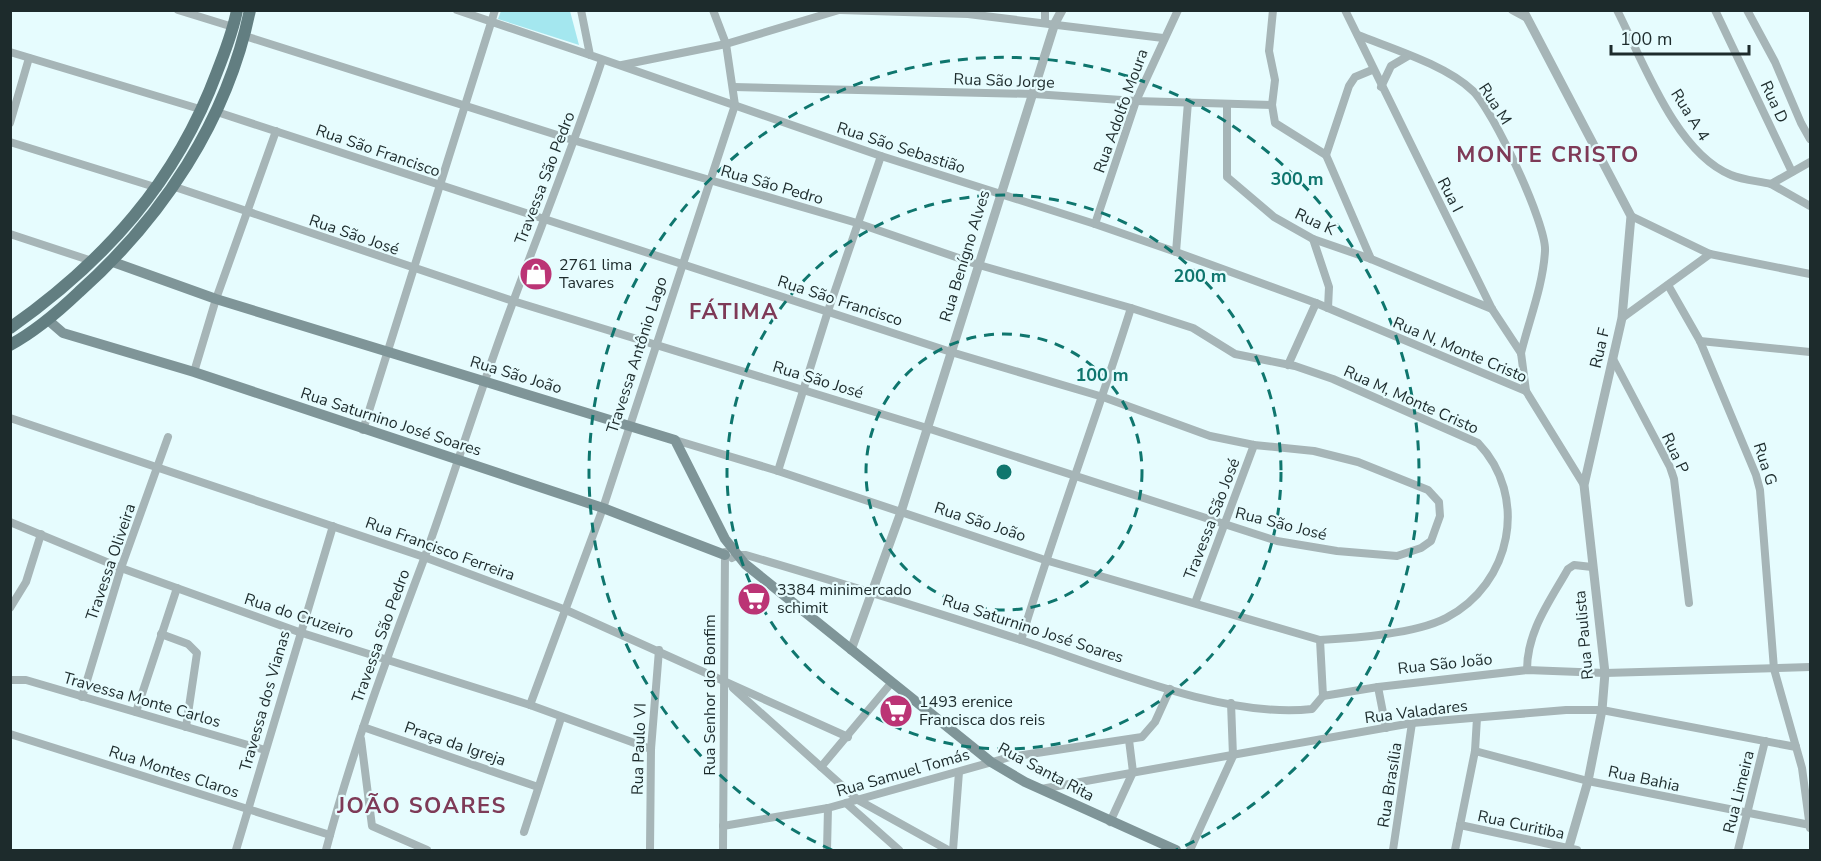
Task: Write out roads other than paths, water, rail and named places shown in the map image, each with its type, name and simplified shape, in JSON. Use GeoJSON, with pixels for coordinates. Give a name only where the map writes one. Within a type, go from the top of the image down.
{"type":"FeatureCollection","features":[{"type":"Feature","properties":{"kind":"main road"},"geometry":{"type":"LineString","coordinates":[[12,325],[46,304],[92,261],[158,188],[203,110],[237,10]]}},
{"type":"Feature","properties":{"kind":"main road"},"geometry":{"type":"LineString","coordinates":[[12,344],[48,320],[113,262],[175,186],[217,112],[245,36],[250,10]]}},
{"type":"Feature","properties":{"kind":"main road","name":"Rua São João"},"geometry":{"type":"LineString","coordinates":[[113,262],[216,299],[675,440]]}},
{"type":"Feature","properties":{"kind":"main road","name":"Rua Saturnino José Soares"},"geometry":{"type":"LineString","coordinates":[[48,320],[63,333],[194,372],[456,459],[603,508],[732,556]]}},
{"type":"Feature","properties":{"kind":"main road","name":"Rua Santa Rita"},"geometry":{"type":"LineString","coordinates":[[675,440],[732,556],[745,564],[991,762],[1110,822],[1176,850]]}},
{"type":"Feature","properties":{"kind":"street"},"geometry":{"type":"LineString","coordinates":[[178,10],[233,27]]}},
{"type":"Feature","properties":{"kind":"street"},"geometry":{"type":"LineString","coordinates":[[457,10],[491,21]]}},
{"type":"Feature","properties":{"kind":"street"},"geometry":{"type":"LineString","coordinates":[[363,430],[495,10]]}},
{"type":"Feature","properties":{"kind":"street"},"geometry":{"type":"LineString","coordinates":[[581,10],[590,55]]}},
{"type":"Feature","properties":{"kind":"street","name":"Travessa Antônio Lago"},"geometry":{"type":"LineString","coordinates":[[530,705],[603,508],[681,263],[711,181],[735,105],[726,44],[712,10]]}},
{"type":"Feature","properties":{"kind":"street"},"geometry":{"type":"LineString","coordinates":[[621,65],[726,44],[839,10],[968,12],[1163,38]]}},
{"type":"Feature","properties":{"kind":"street"},"geometry":{"type":"LineString","coordinates":[[1045,10],[1045,22]]}},
{"type":"Feature","properties":{"kind":"street","name":"Rua Benígno Alves"},"geometry":{"type":"LineString","coordinates":[[851,650],[901,512],[1000,194],[1055,24],[1062,10]]}},
{"type":"Feature","properties":{"kind":"street","name":"Rua Adolfo Moura"},"geometry":{"type":"LineString","coordinates":[[1095,224],[1136,101],[1163,38],[1178,10]]}},
{"type":"Feature","properties":{"kind":"street"},"geometry":{"type":"LineString","coordinates":[[1273,10],[1269,39],[1275,87],[1272,105],[1275,123],[1280,128],[1326,155],[1349,86],[1355,77],[1372,70]]}},
{"type":"Feature","properties":{"kind":"street","name":"Rua I"},"geometry":{"type":"LineString","coordinates":[[1345,10],[1372,70],[1492,309],[1521,353],[1526,391]]}},
{"type":"Feature","properties":{"kind":"street"},"geometry":{"type":"LineString","coordinates":[[1512,10],[1524,14],[1543,45],[1631,216],[1710,254],[1810,274]]}},
{"type":"Feature","properties":{"kind":"street","name":"Rua A 4"},"geometry":{"type":"LineString","coordinates":[[1617,10],[1677,126],[1690,146],[1729,174],[1771,184],[1810,206]]}},
{"type":"Feature","properties":{"kind":"street","name":"Rua D"},"geometry":{"type":"LineString","coordinates":[[1715,10],[1792,172]]}},
{"type":"Feature","properties":{"kind":"street"},"geometry":{"type":"LineString","coordinates":[[1747,10],[1775,62],[1810,139]]}},
{"type":"Feature","properties":{"kind":"street","name":"Rua São Sebastião"},"geometry":{"type":"LineString","coordinates":[[491,21],[882,156],[1095,224],[1316,303]]}},
{"type":"Feature","properties":{"kind":"street","name":"Rua M"},"geometry":{"type":"LineString","coordinates":[[1358,35],[1451,76],[1474,92],[1487,111],[1531,199],[1545,236],[1546,250],[1542,277],[1521,353]]}},
{"type":"Feature","properties":{"kind":"street","name":"Rua São Pedro"},"geometry":{"type":"LineString","coordinates":[[245,36],[576,141],[857,224],[979,265],[1131,308],[1193,328],[1235,354],[1288,364]]}},
{"type":"Feature","properties":{"kind":"street"},"geometry":{"type":"LineString","coordinates":[[10,52],[203,110]]}},
{"type":"Feature","properties":{"kind":"street"},"geometry":{"type":"LineString","coordinates":[[1381,87],[1391,66],[1408,56]]}},
{"type":"Feature","properties":{"kind":"street"},"geometry":{"type":"LineString","coordinates":[[10,123],[29,58]]}},
{"type":"Feature","properties":{"kind":"street","name":"Travessa São Pedro"},"geometry":{"type":"LineString","coordinates":[[326,850],[361,730],[386,658],[424,557],[456,459],[513,301],[576,141],[602,60]]}},
{"type":"Feature","properties":{"kind":"street","name":"Rua São Jorge"},"geometry":{"type":"LineString","coordinates":[[734,87],[1034,94],[1136,101],[1272,105]]}},
{"type":"Feature","properties":{"kind":"street"},"geometry":{"type":"LineString","coordinates":[[1176,252],[1188,102]]}},
{"type":"Feature","properties":{"kind":"street","name":"Rua K"},"geometry":{"type":"LineString","coordinates":[[1227,105],[1226,170],[1229,181],[1274,217],[1312,238],[1371,259],[1492,309]]}},
{"type":"Feature","properties":{"kind":"street","name":"Rua São Francisco"},"geometry":{"type":"LineString","coordinates":[[217,112],[440,187],[951,352],[1102,398],[1210,436],[1254,445],[1335,456],[1404,479],[1434,495],[1439,502],[1440,516]]}},
{"type":"Feature","properties":{"kind":"street"},"geometry":{"type":"LineString","coordinates":[[194,372],[216,299],[276,131]]}},
{"type":"Feature","properties":{"kind":"street"},"geometry":{"type":"LineString","coordinates":[[10,142],[158,188]]}},
{"type":"Feature","properties":{"kind":"street","name":"Rua K"},"geometry":{"type":"LineString","coordinates":[[1326,155],[1371,259]]}},
{"type":"Feature","properties":{"kind":"street"},"geometry":{"type":"LineString","coordinates":[[778,471],[828,311],[882,156]]}},
{"type":"Feature","properties":{"kind":"street"},"geometry":{"type":"LineString","coordinates":[[1771,184],[1810,162]]}},
{"type":"Feature","properties":{"kind":"street","name":"Rua São José"},"geometry":{"type":"LineString","coordinates":[[175,186],[513,301],[804,389],[1073,474],[1224,525],[1298,544],[1377,556],[1397,556],[1421,548],[1431,541],[1440,516]]}},
{"type":"Feature","properties":{"kind":"street","name":"Rua F"},"geometry":{"type":"LineString","coordinates":[[1584,485],[1622,318],[1631,216]]}},
{"type":"Feature","properties":{"kind":"street"},"geometry":{"type":"LineString","coordinates":[[10,234],[92,261]]}},
{"type":"Feature","properties":{"kind":"street"},"geometry":{"type":"LineString","coordinates":[[1312,238],[1329,287],[1328,308]]}},
{"type":"Feature","properties":{"kind":"street"},"geometry":{"type":"LineString","coordinates":[[1622,318],[1710,254]]}},
{"type":"Feature","properties":{"kind":"street","name":"Rua G"},"geometry":{"type":"LineString","coordinates":[[1668,285],[1700,341],[1745,447],[1760,490],[1774,669],[1802,768],[1810,826]]}},
{"type":"Feature","properties":{"kind":"street"},"geometry":{"type":"LineString","coordinates":[[1288,364],[1316,303]]}},
{"type":"Feature","properties":{"kind":"street","name":"Rua N, Monte Cristo"},"geometry":{"type":"LineString","coordinates":[[1316,303],[1526,391],[1584,485]]}},
{"type":"Feature","properties":{"kind":"street"},"geometry":{"type":"LineString","coordinates":[[46,304],[48,320]]}},
{"type":"Feature","properties":{"kind":"street"},"geometry":{"type":"LineString","coordinates":[[1021,640],[1073,474],[1102,398],[1131,308]]}},
{"type":"Feature","properties":{"kind":"street"},"geometry":{"type":"LineString","coordinates":[[12,325],[12,344]]}},
{"type":"Feature","properties":{"kind":"street"},"geometry":{"type":"LineString","coordinates":[[1700,341],[1809,351],[1810,362]]}},
{"type":"Feature","properties":{"kind":"street","name":"Rua P"},"geometry":{"type":"LineString","coordinates":[[1613,358],[1672,473],[1689,603]]}},
{"type":"Feature","properties":{"kind":"street","name":"Rua M, Monte Cristo"},"geometry":{"type":"LineString","coordinates":[[1288,364],[1333,379],[1478,443],[1491,457],[1502,480],[1508,507],[1509,532],[1503,555],[1491,579],[1469,602],[1447,618],[1418,629],[1320,640]]}},
{"type":"Feature","properties":{"kind":"street","name":"Rua Francisco Ferreira"},"geometry":{"type":"LineString","coordinates":[[10,418],[424,557],[566,610],[848,737]]}},
{"type":"Feature","properties":{"kind":"street","name":"Travessa Oliveira"},"geometry":{"type":"LineString","coordinates":[[82,697],[121,568],[168,437]]}},
{"type":"Feature","properties":{"kind":"street","name":"Rua São João"},"geometry":{"type":"LineString","coordinates":[[675,440],[778,471],[1045,560],[1320,640]]}},
{"type":"Feature","properties":{"kind":"street","name":"Travessa São José"},"geometry":{"type":"LineString","coordinates":[[1195,603],[1254,445]]}},
{"type":"Feature","properties":{"kind":"street","name":"Rua Paulista"},"geometry":{"type":"LineString","coordinates":[[1571,850],[1602,710],[1605,673],[1584,485]]}},
{"type":"Feature","properties":{"kind":"street","name":"Rua do Cruzeiro"},"geometry":{"type":"LineString","coordinates":[[10,522],[121,568],[299,632],[530,705],[651,749]]}},
{"type":"Feature","properties":{"kind":"street","name":"Travessa dos Vianas"},"geometry":{"type":"LineString","coordinates":[[236,850],[299,632],[333,526]]}},
{"type":"Feature","properties":{"kind":"street"},"geometry":{"type":"LineString","coordinates":[[10,608],[26,582],[41,534]]}},
{"type":"Feature","properties":{"kind":"street","name":"Rua Saturnino José Soares"},"geometry":{"type":"LineString","coordinates":[[732,556],[873,592],[1170,689],[1263,711],[1312,709],[1323,696]]}},
{"type":"Feature","properties":{"kind":"street","name":"Rua Senhor do Bonfim"},"geometry":{"type":"LineString","coordinates":[[723,850],[725,682],[732,556]]}},
{"type":"Feature","properties":{"kind":"street"},"geometry":{"type":"LineString","coordinates":[[1527,670],[1527,651],[1533,632],[1568,568],[1575,564],[1592,567]]}},
{"type":"Feature","properties":{"kind":"street"},"geometry":{"type":"LineString","coordinates":[[136,711],[177,588]]}},
{"type":"Feature","properties":{"kind":"street"},"geometry":{"type":"LineString","coordinates":[[161,634],[188,644],[197,654],[186,727]]}},
{"type":"Feature","properties":{"kind":"street"},"geometry":{"type":"LineString","coordinates":[[1320,640],[1323,696]]}},
{"type":"Feature","properties":{"kind":"street","name":"Rua Paulo VI"},"geometry":{"type":"LineString","coordinates":[[650,850],[651,749],[659,650]]}},
{"type":"Feature","properties":{"kind":"street","name":"Rua São João"},"geometry":{"type":"LineString","coordinates":[[1323,696],[1378,687],[1527,670],[1605,673],[1810,667]]}},
{"type":"Feature","properties":{"kind":"street","name":"Travessa Monte Carlos"},"geometry":{"type":"LineString","coordinates":[[10,680],[26,680],[265,750]]}},
{"type":"Feature","properties":{"kind":"street"},"geometry":{"type":"LineString","coordinates":[[725,682],[858,800],[948,850]]}},
{"type":"Feature","properties":{"kind":"street"},"geometry":{"type":"LineString","coordinates":[[821,767],[892,682]]}},
{"type":"Feature","properties":{"kind":"street"},"geometry":{"type":"LineString","coordinates":[[1378,687],[1386,728]]}},
{"type":"Feature","properties":{"kind":"street"},"geometry":{"type":"LineString","coordinates":[[1110,822],[1133,772],[1130,740],[1149,731],[1170,689]]}},
{"type":"Feature","properties":{"kind":"street"},"geometry":{"type":"LineString","coordinates":[[1190,850],[1233,756],[1231,703]]}},
{"type":"Feature","properties":{"kind":"street","name":"Rua Valadares"},"geometry":{"type":"LineString","coordinates":[[1041,789],[1412,723],[1602,710],[1796,747]]}},
{"type":"Feature","properties":{"kind":"street"},"geometry":{"type":"LineString","coordinates":[[524,832],[561,717]]}},
{"type":"Feature","properties":{"kind":"street"},"geometry":{"type":"LineString","coordinates":[[1455,850],[1474,751],[1477,718]]}},
{"type":"Feature","properties":{"kind":"street","name":"Rua Brasília"},"geometry":{"type":"LineString","coordinates":[[1393,850],[1412,723]]}},
{"type":"Feature","properties":{"kind":"street"},"geometry":{"type":"LineString","coordinates":[[361,730],[372,826],[427,850]]}},
{"type":"Feature","properties":{"kind":"street","name":"Praça da Igreja"},"geometry":{"type":"LineString","coordinates":[[361,730],[538,787]]}},
{"type":"Feature","properties":{"kind":"street","name":"Rua Montes Claros"},"geometry":{"type":"LineString","coordinates":[[10,734],[330,835]]}},
{"type":"Feature","properties":{"kind":"street","name":"Rua Samuel Tomás"},"geometry":{"type":"LineString","coordinates":[[723,826],[828,808],[991,762],[1077,745],[1130,740]]}},
{"type":"Feature","properties":{"kind":"street","name":"Rua Limeira"},"geometry":{"type":"LineString","coordinates":[[1738,850],[1765,741]]}},
{"type":"Feature","properties":{"kind":"street","name":"Rua Bahia"},"geometry":{"type":"LineString","coordinates":[[1474,751],[1588,781],[1810,826]]}},
{"type":"Feature","properties":{"kind":"street"},"geometry":{"type":"LineString","coordinates":[[952,850],[959,771]]}},
{"type":"Feature","properties":{"kind":"street"},"geometry":{"type":"LineString","coordinates":[[846,803],[899,850]]}},
{"type":"Feature","properties":{"kind":"street"},"geometry":{"type":"LineString","coordinates":[[827,850],[828,808]]}},
{"type":"Feature","properties":{"kind":"street","name":"Rua Curitiba"},"geometry":{"type":"LineString","coordinates":[[1460,825],[1571,850]]}},
{"type":"Feature","properties":{"kind":"place","name":"2761 lima Tavares"},"geometry":{"type":"Point","coordinates":[536,274]}},
{"type":"Feature","properties":{"kind":"place","name":"3384 minimercado schimit"},"geometry":{"type":"Point","coordinates":[754,599]}},
{"type":"Feature","properties":{"kind":"place","name":"1493 erenice Francisca dos reis"},"geometry":{"type":"Point","coordinates":[896,711]}},
{"type":"Feature","properties":{"kind":"district","name":"MONTE CRISTO"},"geometry":{"type":"Point","coordinates":[1548,155]}},
{"type":"Feature","properties":{"kind":"district","name":"FÁTIMA"},"geometry":{"type":"Point","coordinates":[734,312]}},
{"type":"Feature","properties":{"kind":"district","name":"JOÃO SOARES"},"geometry":{"type":"Point","coordinates":[422,806]}}]}
